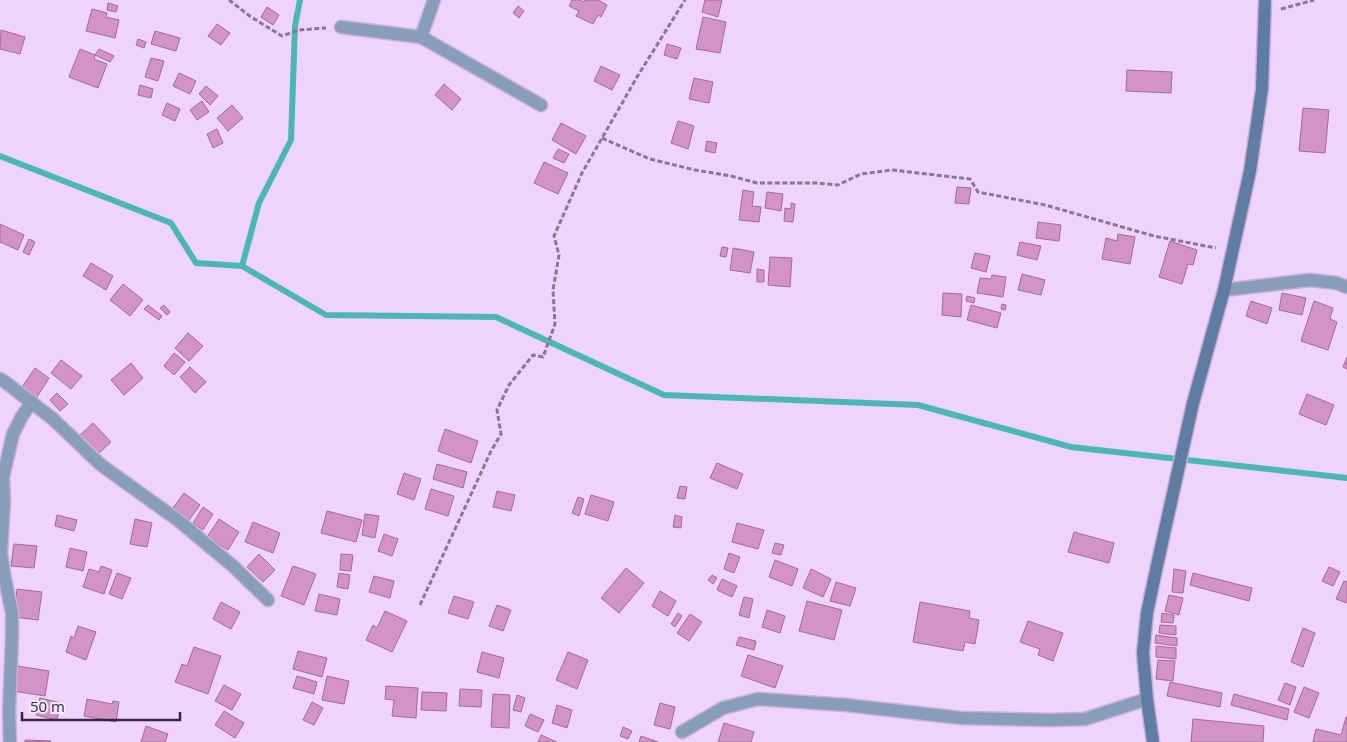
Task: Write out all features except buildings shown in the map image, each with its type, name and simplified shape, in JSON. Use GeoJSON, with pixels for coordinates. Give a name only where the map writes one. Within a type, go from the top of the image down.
{"type":"FeatureCollection","features":[{"type":"Feature","properties":{"kind":"street"},"geometry":{"type":"LineString","coordinates":[[421,37],[434,0]]}},
{"type":"Feature","properties":{"kind":"street"},"geometry":{"type":"LineString","coordinates":[[1153,742],[1143,653],[1148,614],[1193,403],[1224,290],[1250,171],[1262,89],[1265,6]]}},
{"type":"Feature","properties":{"kind":"street"},"geometry":{"type":"LineString","coordinates":[[341,27],[421,37],[540,106]]}},
{"type":"Feature","properties":{"kind":"street"},"geometry":{"type":"LineString","coordinates":[[1224,290],[1310,280],[1336,283],[1347,287]]}},
{"type":"Feature","properties":{"kind":"street"},"geometry":{"type":"LineString","coordinates":[[0,379],[32,402],[101,465],[179,521],[234,567],[268,600]]}},
{"type":"Feature","properties":{"kind":"street"},"geometry":{"type":"LineString","coordinates":[[10,742],[12,621],[1,552],[4,500],[3,477],[13,434],[32,402]]}},
{"type":"Feature","properties":{"kind":"street"},"geometry":{"type":"LineString","coordinates":[[682,732],[722,708],[758,699],[846,705],[961,718],[1050,720],[1086,719],[1147,698]]}},
{"type":"Feature","properties":{"kind":"path"},"geometry":{"type":"LineString","coordinates":[[229,0],[282,36],[300,30],[341,27]]}},
{"type":"Feature","properties":{"kind":"path"},"geometry":{"type":"LineString","coordinates":[[420,606],[491,451],[501,434],[497,410],[510,386],[533,355],[543,357],[554,324],[553,290],[559,255],[554,236],[582,172],[684,0]]}},
{"type":"Feature","properties":{"kind":"path"},"geometry":{"type":"LineString","coordinates":[[1265,6],[1314,0]]}},
{"type":"Feature","properties":{"kind":"path"},"geometry":{"type":"LineString","coordinates":[[602,138],[650,159],[757,183],[838,185],[861,174],[892,170],[970,179],[978,192],[1045,205],[1154,236],[1233,252]]}},
{"type":"Feature","properties":{"kind":"waterway"},"geometry":{"type":"LineString","coordinates":[[242,266],[259,203],[291,140],[295,26],[300,0]]}},
{"type":"Feature","properties":{"kind":"waterway"},"geometry":{"type":"LineString","coordinates":[[0,156],[171,223],[196,263],[242,266],[326,315],[496,317],[664,395],[918,405],[1071,447],[1347,478]]}}]}
